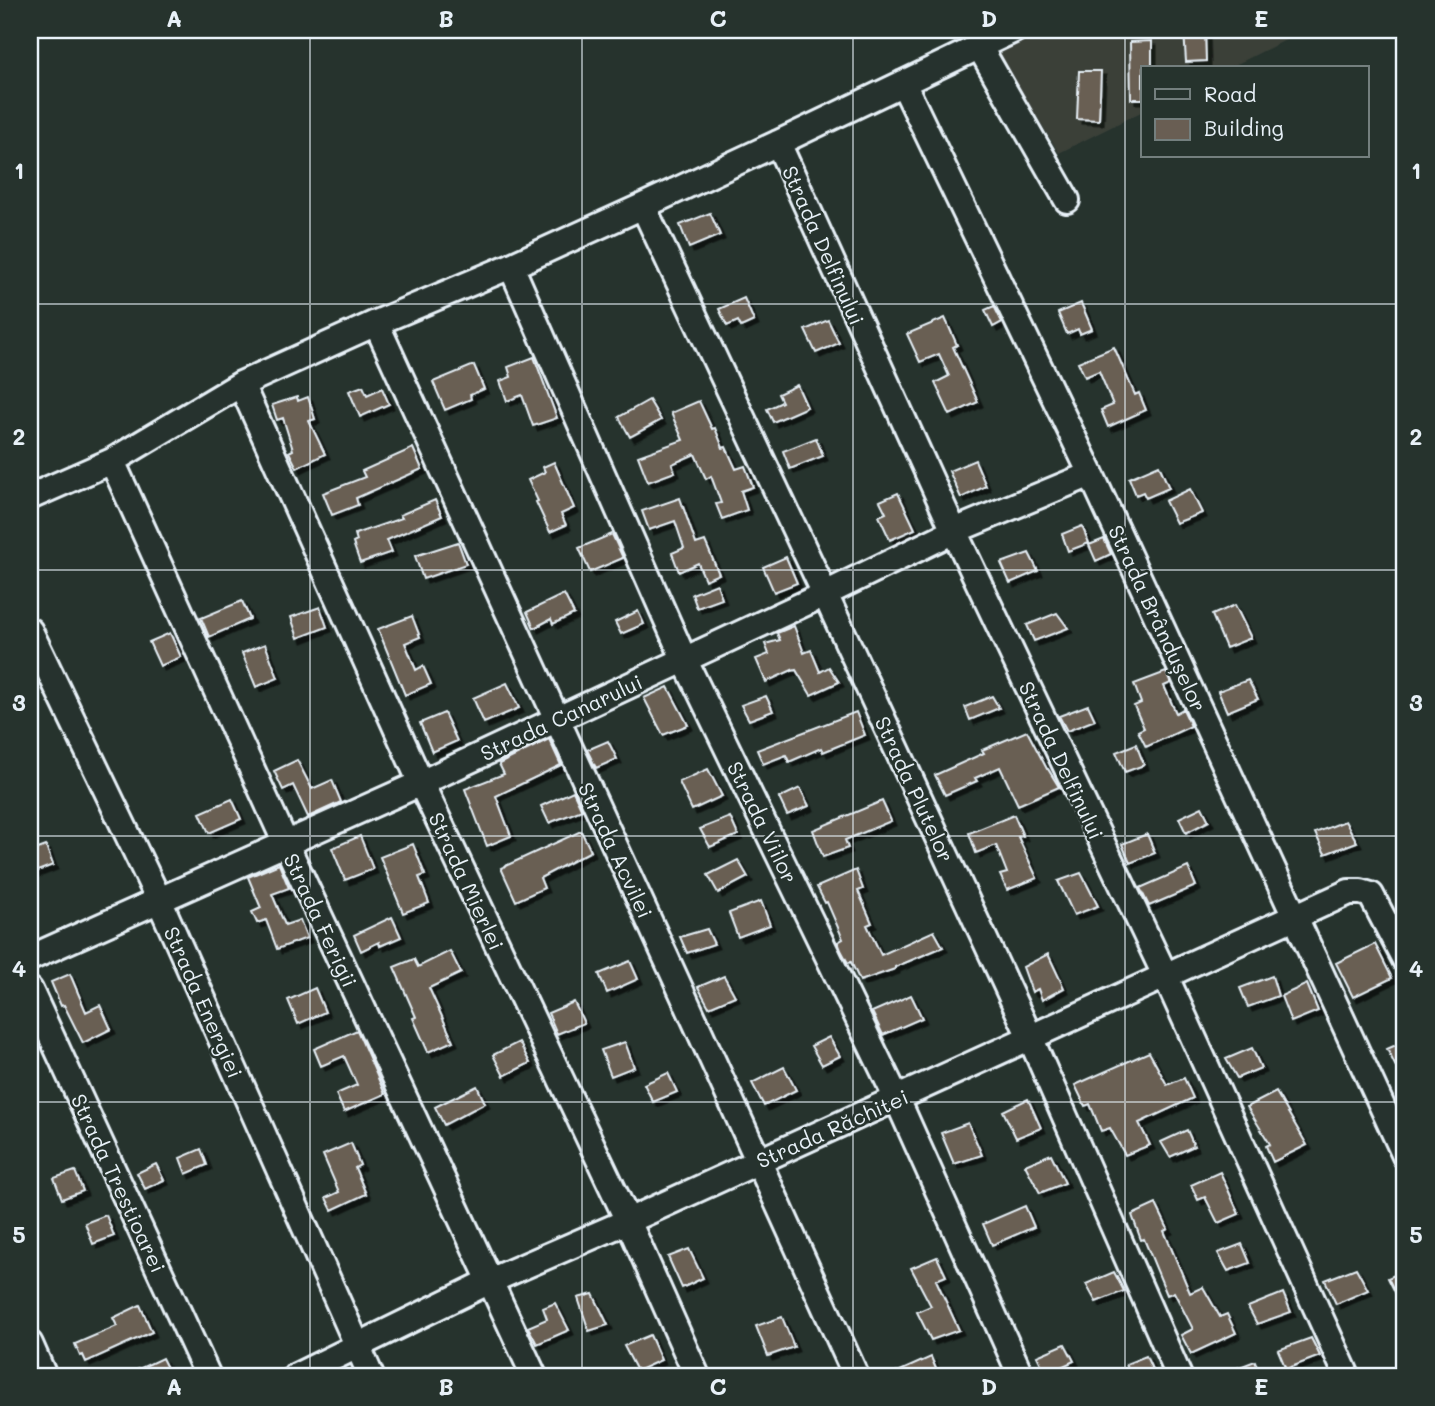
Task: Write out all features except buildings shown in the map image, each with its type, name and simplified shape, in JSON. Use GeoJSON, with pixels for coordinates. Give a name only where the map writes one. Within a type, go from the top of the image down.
{"type":"FeatureCollection","features":[{"type":"Feature","properties":{"kind":"street"},"geometry":{"type":"LineString","coordinates":[[30,497],[113,461],[241,384],[643,206],[1014,30]]}},
{"type":"Feature","properties":{"kind":"street"},"geometry":{"type":"LineString","coordinates":[[979,46],[1067,200]]}},
{"type":"Feature","properties":{"kind":"street","name":"Strada Brândușelor"},"geometry":{"type":"LineString","coordinates":[[903,83],[1091,474],[1405,1156]]}},
{"type":"Feature","properties":{"kind":"street","name":"Strada Delfinului"},"geometry":{"type":"LineString","coordinates":[[778,143],[954,531],[1165,975],[1347,1376]]}},
{"type":"Feature","properties":{"kind":"street","name":"Strada Plutelor"},"geometry":{"type":"LineString","coordinates":[[643,206],[1030,1037],[1178,1376]]}},
{"type":"Feature","properties":{"kind":"street","name":"Strada Viilor"},"geometry":{"type":"LineString","coordinates":[[510,266],[684,659],[897,1099],[1021,1376]]}},
{"type":"Feature","properties":{"kind":"street","name":"Strada Acvilei"},"geometry":{"type":"LineString","coordinates":[[376,323],[856,1376]]}},
{"type":"Feature","properties":{"kind":"street","name":"Strada Mierlei"},"geometry":{"type":"LineString","coordinates":[[241,384],[421,783],[628,1221],[697,1376]]}},
{"type":"Feature","properties":{"kind":"street","name":"Strada Ferigii"},"geometry":{"type":"LineString","coordinates":[[113,461],[286,844],[534,1376]]}},
{"type":"Feature","properties":{"kind":"street","name":"Strada Canarului"},"geometry":{"type":"LineString","coordinates":[[30,958],[421,783],[954,531],[1091,474]]}},
{"type":"Feature","properties":{"kind":"street","name":"Strada Energiei"},"geometry":{"type":"LineString","coordinates":[[30,631],[159,900],[371,1376]]}},
{"type":"Feature","properties":{"kind":"street","name":"Strada Răchitei"},"geometry":{"type":"LineString","coordinates":[[296,1376],[490,1281],[628,1221],[1349,892],[1371,895],[1405,960]]}},
{"type":"Feature","properties":{"kind":"street","name":"Strada Trestioarei"},"geometry":{"type":"LineString","coordinates":[[30,990],[208,1376]]}},
{"type":"Feature","properties":{"kind":"street"},"geometry":{"type":"LineString","coordinates":[[30,1344],[44,1376]]}},
{"type":"Feature","properties":{"kind":"shaded area"},"geometry":{"type":"Polygon","coordinates":[[[1048,30],[1306,30],[1233,66],[1141,66],[1141,112],[1059,153],[998,53],[1048,30]]]}}]}
